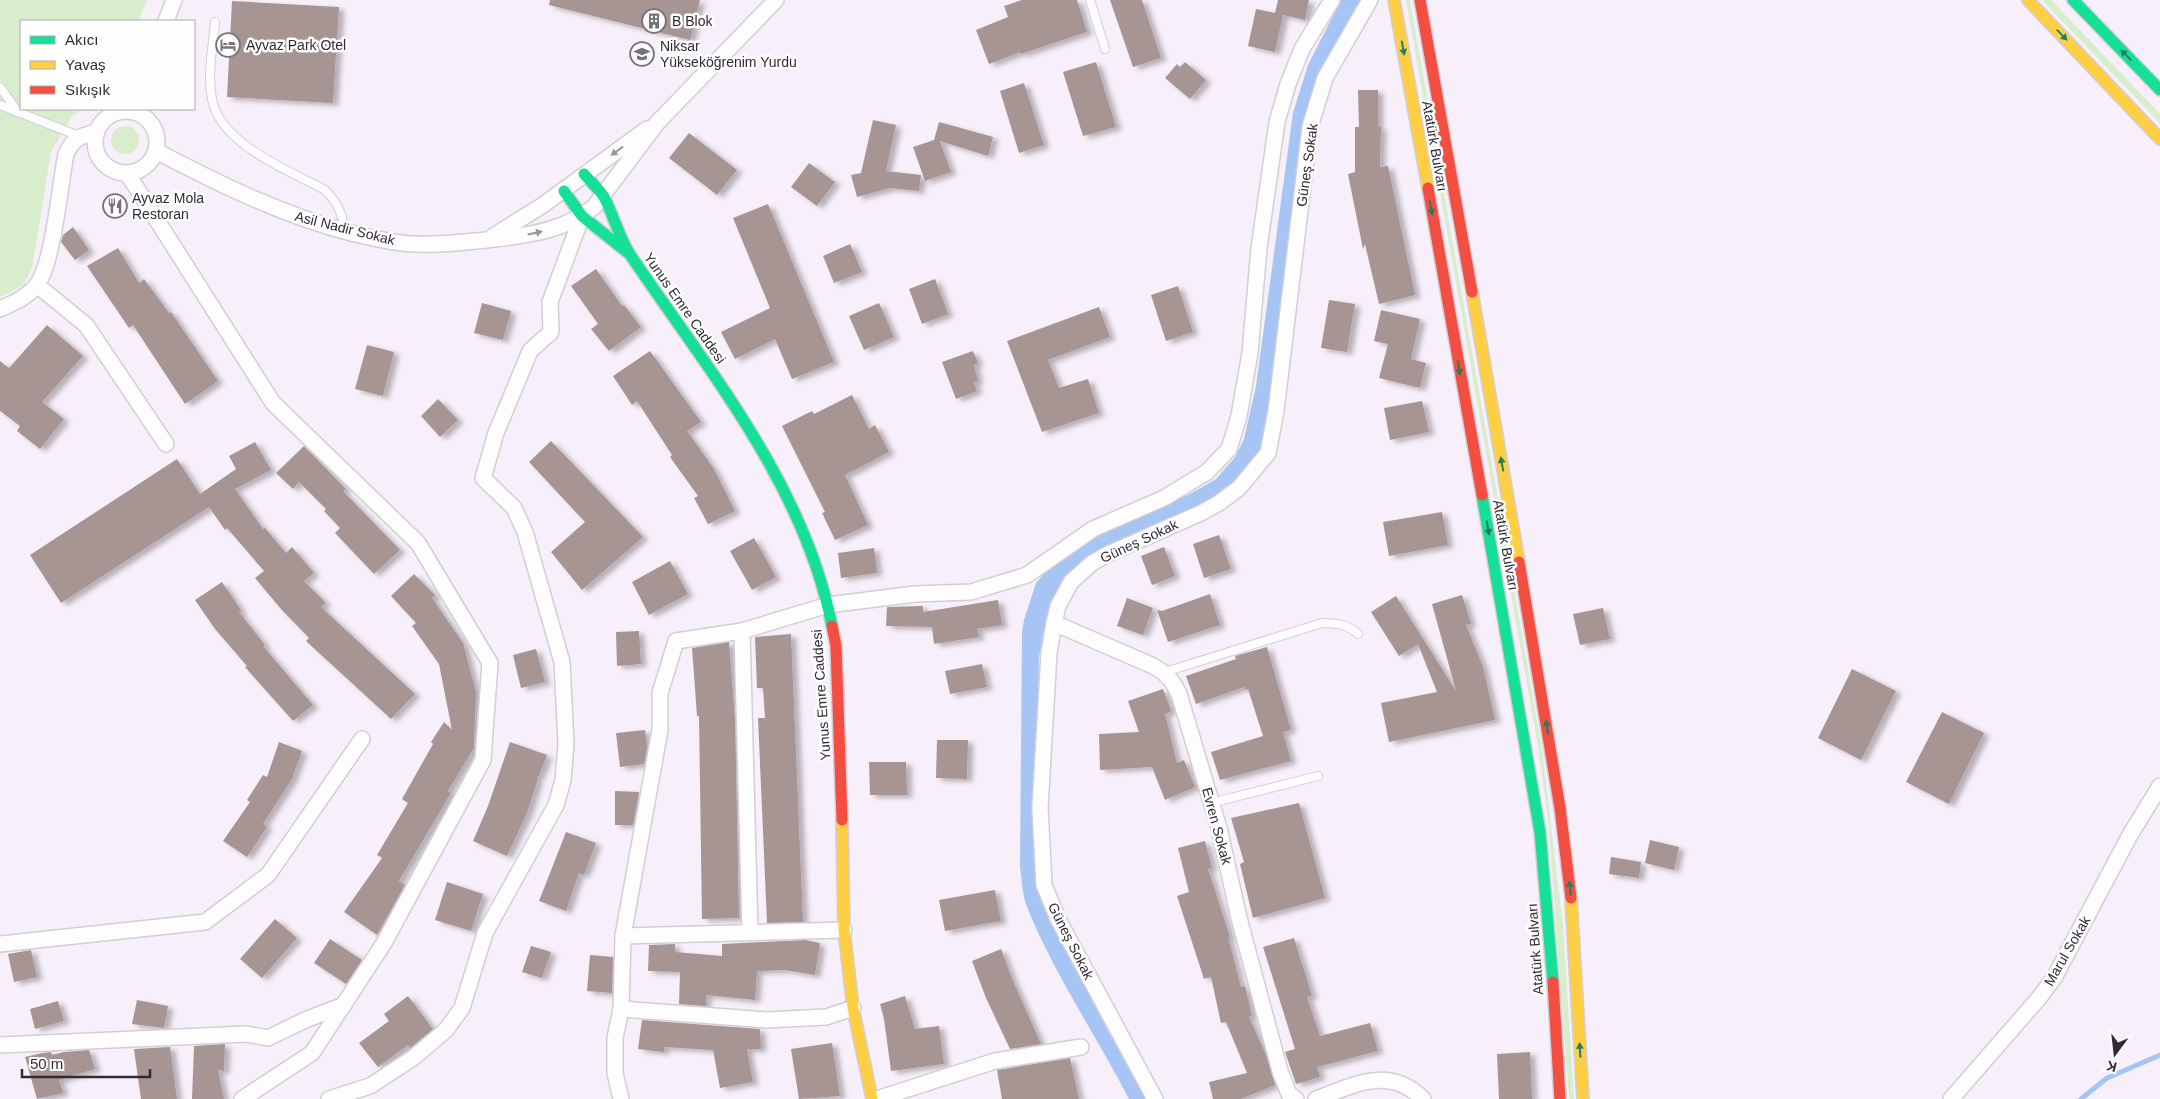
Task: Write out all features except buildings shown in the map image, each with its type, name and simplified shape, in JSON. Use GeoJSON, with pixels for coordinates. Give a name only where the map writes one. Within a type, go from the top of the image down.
{"type":"FeatureCollection","features":[{"type":"Feature","properties":{"kind":"main road","name":"Atatürk Bulvarı"},"geometry":{"type":"LineString","coordinates":[[1394,0],[1540,832],[1548,906],[1560,1099]]}},
{"type":"Feature","properties":{"kind":"main road","name":"Atatürk Bulvarı"},"geometry":{"type":"LineString","coordinates":[[1420,0],[1506,483],[1561,816],[1571,894],[1583,1099]]}},
{"type":"Feature","properties":{"kind":"main road"},"geometry":{"type":"LineString","coordinates":[[2028,0],[2160,139]]}},
{"type":"Feature","properties":{"kind":"main road"},"geometry":{"type":"LineString","coordinates":[[2074,0],[2160,90]]}},
{"type":"Feature","properties":{"kind":"main road","name":"Yunus Emre Caddesi"},"geometry":{"type":"LineString","coordinates":[[584,174],[603,196],[628,252],[748,428],[781,482],[815,560],[828,605],[836,646],[840,710],[844,930],[853,1008],[872,1099]]}},
{"type":"Feature","properties":{"kind":"main road","name":"Yunus Emre Caddesi"},"geometry":{"type":"LineString","coordinates":[[564,191],[582,216],[628,252]]}},
{"type":"Feature","properties":{"kind":"street"},"geometry":{"type":"LineString","coordinates":[[166,20],[174,0]]}},
{"type":"Feature","properties":{"kind":"street","name":"Asil Nadir Sokak"},"geometry":{"type":"LineString","coordinates":[[156,151],[209,179],[302,220],[377,239],[415,244],[487,240],[534,234],[554,229],[582,216],[603,196],[657,123],[776,0]]}},
{"type":"Feature","properties":{"kind":"street"},"geometry":{"type":"LineString","coordinates":[[621,1099],[615,1072],[614,1038],[621,1009],[623,936],[660,730],[660,692],[676,641],[742,630],[828,605],[915,594],[971,592],[1027,575],[1093,529],[1164,498],[1207,472],[1229,449],[1239,416],[1250,354],[1259,248],[1277,122],[1288,84],[1302,49],[1332,0]]}},
{"type":"Feature","properties":{"kind":"street","name":"Güneş Sokak"},"geometry":{"type":"LineString","coordinates":[[1155,1099],[1063,927],[1044,885],[1040,808],[1049,653],[1054,623],[1063,594],[1081,572],[1108,554],[1219,504],[1239,488],[1268,453],[1276,411],[1310,126],[1325,78],[1370,0]]}},
{"type":"Feature","properties":{"kind":"street"},"geometry":{"type":"LineString","coordinates":[[131,110],[149,122],[155,131],[156,151],[145,167],[127,173],[108,168],[96,153],[95,142],[96,132],[102,122],[110,116],[131,110]]}},
{"type":"Feature","properties":{"kind":"street","name":"Asil Nadir Sokak"},"geometry":{"type":"LineString","coordinates":[[487,240],[564,191],[584,174],[657,123]]}},
{"type":"Feature","properties":{"kind":"street"},"geometry":{"type":"LineString","coordinates":[[0,309],[22,299],[37,285],[47,263],[66,154],[71,143],[79,136],[96,132]]}},
{"type":"Feature","properties":{"kind":"street"},"geometry":{"type":"LineString","coordinates":[[127,173],[273,403],[418,543],[490,662],[483,760],[384,943],[312,1053],[242,1099]]}},
{"type":"Feature","properties":{"kind":"street"},"geometry":{"type":"LineString","coordinates":[[329,1099],[370,1086],[413,1058],[446,1030],[462,1008],[485,933],[556,805],[563,780],[566,744],[562,662],[525,532],[514,508],[482,478],[496,433],[530,351],[551,332],[550,302],[582,216]]}},
{"type":"Feature","properties":{"kind":"street"},"geometry":{"type":"LineString","coordinates":[[37,285],[86,325],[166,444]]}},
{"type":"Feature","properties":{"kind":"street"},"geometry":{"type":"LineString","coordinates":[[1054,623],[1165,672]]}},
{"type":"Feature","properties":{"kind":"street"},"geometry":{"type":"LineString","coordinates":[[742,630],[750,931]]}},
{"type":"Feature","properties":{"kind":"street","name":"Evren Sokak"},"geometry":{"type":"LineString","coordinates":[[1165,672],[1172,680],[1179,694],[1211,803],[1280,1071],[1289,1094],[1296,1099]]}},
{"type":"Feature","properties":{"kind":"street"},"geometry":{"type":"LineString","coordinates":[[0,944],[205,922],[268,875],[362,739]]}},
{"type":"Feature","properties":{"kind":"street","name":"Marul Sokak"},"geometry":{"type":"LineString","coordinates":[[1951,1099],[2039,998],[2054,978],[2130,835],[2160,786]]}},
{"type":"Feature","properties":{"kind":"street"},"geometry":{"type":"LineString","coordinates":[[623,936],[750,931],[844,930]]}},
{"type":"Feature","properties":{"kind":"street"},"geometry":{"type":"LineString","coordinates":[[0,1045],[246,1034],[268,1038],[305,1020],[344,1005]]}},
{"type":"Feature","properties":{"kind":"street"},"geometry":{"type":"LineString","coordinates":[[621,1009],[767,1020],[826,1018],[853,1008]]}},
{"type":"Feature","properties":{"kind":"street"},"geometry":{"type":"LineString","coordinates":[[877,1099],[995,1061],[1081,1047]]}},
{"type":"Feature","properties":{"kind":"street"},"geometry":{"type":"LineString","coordinates":[[1316,1099],[1379,1080],[1390,1080],[1413,1089],[1423,1099]]}},
{"type":"Feature","properties":{"kind":"lane"},"geometry":{"type":"LineString","coordinates":[[1090,0],[1105,49]]}},
{"type":"Feature","properties":{"kind":"lane"},"geometry":{"type":"LineString","coordinates":[[215,22],[210,83],[217,117],[224,128],[244,144],[325,190],[335,199],[342,212],[345,231]]}},
{"type":"Feature","properties":{"kind":"lane"},"geometry":{"type":"LineString","coordinates":[[0,87],[18,112]]}},
{"type":"Feature","properties":{"kind":"lane"},"geometry":{"type":"LineString","coordinates":[[0,105],[79,136]]}},
{"type":"Feature","properties":{"kind":"lane"},"geometry":{"type":"LineString","coordinates":[[1165,672],[1322,624],[1337,623],[1350,627],[1358,634]]}},
{"type":"Feature","properties":{"kind":"lane"},"geometry":{"type":"LineString","coordinates":[[1211,803],[1318,776]]}},
{"type":"Feature","properties":{"kind":"green space"},"geometry":{"type":"Polygon","coordinates":[[[0,0],[147,0],[138,20],[20,20],[20,110],[81,110],[72,116],[51,152],[32,268],[24,285],[0,297],[0,0]]]}},
{"type":"Feature","properties":{"kind":"green space"},"geometry":{"type":"Polygon","coordinates":[[[1406,0],[1410,0],[1542,749],[1563,926],[1574,1099],[1569,1099],[1548,818],[1538,746],[1406,0]]]}},
{"type":"Feature","properties":{"kind":"green space"},"geometry":{"type":"Polygon","coordinates":[[[2042,0],[2051,0],[2160,114],[2160,123],[2042,0]]]}},
{"type":"Feature","properties":{"kind":"green space"},"geometry":{"type":"Polygon","coordinates":[[[125,126],[135,130],[139,140],[135,150],[125,154],[115,150],[111,140],[115,130],[125,126]]]}},
{"type":"Feature","properties":{"kind":"water"},"geometry":{"type":"Polygon","coordinates":[[[1341,0],[1361,0],[1321,75],[1265,437],[1247,469],[1223,492],[1194,509],[1104,548],[1078,566],[1057,592],[1050,608],[1039,658],[1035,877],[1048,915],[1108,1031],[1147,1099],[1129,1099],[1049,956],[1024,897],[1020,866],[1022,633],[1024,620],[1036,583],[1048,569],[1086,541],[1190,494],[1216,479],[1235,457],[1244,439],[1256,386],[1293,113],[1308,65],[1341,0]]]}},
{"type":"Feature","properties":{"kind":"waterway"},"geometry":{"type":"LineString","coordinates":[[2081,1099],[2107,1078],[2160,1055]]}},
{"type":"Feature","properties":{"kind":"traffic: fast"},"geometry":{"type":"LineString","coordinates":[[2073,0],[2160,90]]}},
{"type":"Feature","properties":{"kind":"traffic: fast"},"geometry":{"type":"LineString","coordinates":[[584,174],[604,197],[631,256],[722,387],[751,432],[777,478],[800,525],[819,575],[832,626]]}},
{"type":"Feature","properties":{"kind":"traffic: fast"},"geometry":{"type":"LineString","coordinates":[[564,191],[582,216],[627,252]]}},
{"type":"Feature","properties":{"kind":"traffic: fast"},"geometry":{"type":"LineString","coordinates":[[1482,495],[1540,832],[1553,982]]}},
{"type":"Feature","properties":{"kind":"traffic: slow"},"geometry":{"type":"LineString","coordinates":[[1394,0],[1428,188]]}},
{"type":"Feature","properties":{"kind":"traffic: slow"},"geometry":{"type":"LineString","coordinates":[[2028,0],[2160,139]]}},
{"type":"Feature","properties":{"kind":"traffic: slow"},"geometry":{"type":"LineString","coordinates":[[1472,292],[1519,562]]}},
{"type":"Feature","properties":{"kind":"traffic: slow"},"geometry":{"type":"LineString","coordinates":[[842,820],[844,930],[853,1008],[872,1099]]}},
{"type":"Feature","properties":{"kind":"traffic: slow"},"geometry":{"type":"LineString","coordinates":[[1571,898],[1583,1099]]}},
{"type":"Feature","properties":{"kind":"traffic: jam"},"geometry":{"type":"LineString","coordinates":[[1420,0],[1472,292]]}},
{"type":"Feature","properties":{"kind":"traffic: jam"},"geometry":{"type":"LineString","coordinates":[[1428,188],[1482,495]]}},
{"type":"Feature","properties":{"kind":"traffic: jam"},"geometry":{"type":"LineString","coordinates":[[1519,562],[1560,808],[1571,898]]}},
{"type":"Feature","properties":{"kind":"traffic: jam"},"geometry":{"type":"LineString","coordinates":[[832,626],[836,646],[842,820]]}},
{"type":"Feature","properties":{"kind":"traffic: jam"},"geometry":{"type":"LineString","coordinates":[[1553,982],[1560,1099]]}},
{"type":"Feature","properties":{"kind":"place","name":"B Blok"},"geometry":{"type":"Point","coordinates":[654,21]}},
{"type":"Feature","properties":{"kind":"place","name":"Ayvaz Park Otel"},"geometry":{"type":"Point","coordinates":[228,45]}},
{"type":"Feature","properties":{"kind":"place","name":"Niksar Yükseköğrenim Yurdu"},"geometry":{"type":"Point","coordinates":[642,54]}},
{"type":"Feature","properties":{"kind":"place","name":"Ayvaz Mola Restoran"},"geometry":{"type":"Point","coordinates":[115,206]}}]}
